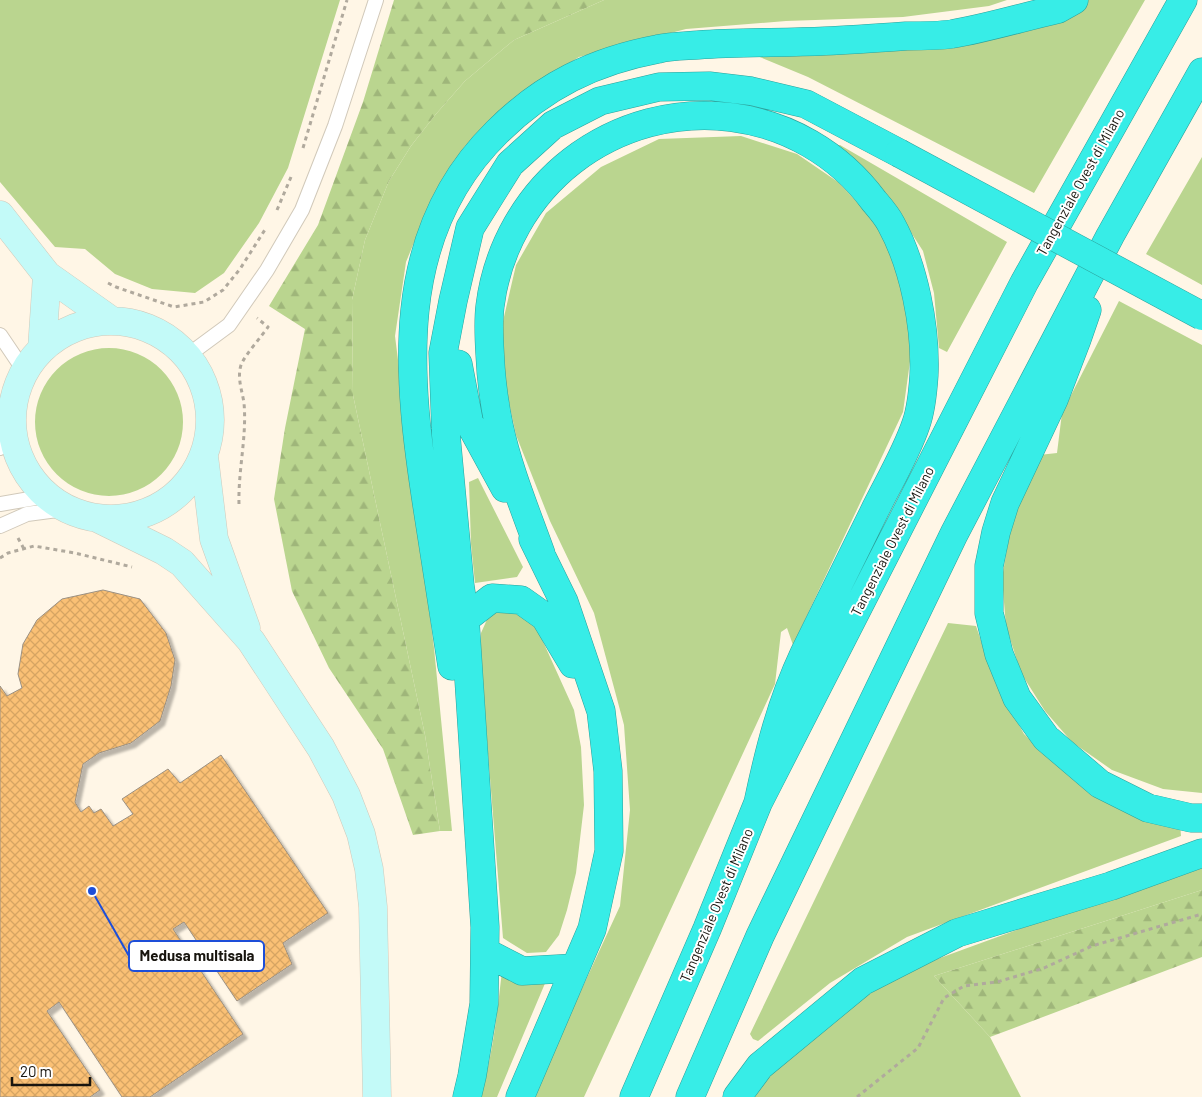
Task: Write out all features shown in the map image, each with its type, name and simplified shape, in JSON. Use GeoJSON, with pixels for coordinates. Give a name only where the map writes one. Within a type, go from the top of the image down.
{"type":"FeatureCollection","features":[{"type":"Feature","properties":{"kind":"highway"},"geometry":{"type":"LineString","coordinates":[[478,827],[421,465],[413,382],[413,322],[420,267],[437,218],[460,175],[484,144],[514,115],[541,94],[568,78],[599,64],[660,48],[720,43],[823,41],[951,34],[1058,8],[1074,0]]}},
{"type":"Feature","properties":{"kind":"highway","name":"Tangenziale Ovest di Milano"},"geometry":{"type":"LineString","coordinates":[[634,1097],[758,803],[1024,283],[1183,0]]}},
{"type":"Feature","properties":{"kind":"highway"},"geometry":{"type":"LineString","coordinates":[[690,1097],[760,936],[949,543],[1110,236],[1202,72]]}},
{"type":"Feature","properties":{"kind":"highway"},"geometry":{"type":"LineString","coordinates":[[467,1097],[484,1004],[485,927],[465,619],[460,586],[446,426],[443,353],[470,228],[510,164],[553,125],[600,101],[659,87],[709,86],[751,91],[806,104],[1202,316]]}},
{"type":"Feature","properties":{"kind":"highway"},"geometry":{"type":"LineString","coordinates":[[541,554],[509,463],[499,428],[492,384],[489,337],[490,306],[496,276],[506,246],[520,218],[531,202],[555,174],[593,145],[643,123],[690,115],[744,118],[786,131],[825,152],[860,181],[891,223],[910,269],[924,344],[924,379],[916,423],[898,465],[803,658],[784,703],[770,744],[758,803]]}},
{"type":"Feature","properties":{"kind":"highway"},"geometry":{"type":"LineString","coordinates":[[1110,236],[1077,338],[1057,390],[1005,504],[996,532],[989,566],[989,613],[999,654],[1017,698],[1046,738],[1100,784],[1148,808],[1191,818],[1202,818]]}},
{"type":"Feature","properties":{"kind":"highway"},"geometry":{"type":"LineString","coordinates":[[453,301],[458,369],[469,422],[541,554],[564,602],[601,711],[608,771],[609,851],[592,928],[520,1097]]}},
{"type":"Feature","properties":{"kind":"highway"},"geometry":{"type":"LineString","coordinates":[[465,619],[492,598],[521,600],[545,617],[601,711]]}},
{"type":"Feature","properties":{"kind":"highway"},"geometry":{"type":"LineString","coordinates":[[737,1097],[760,1066],[863,981],[957,933],[1111,886],[1202,853]]}},
{"type":"Feature","properties":{"kind":"highway"},"geometry":{"type":"LineString","coordinates":[[485,952],[522,971],[575,968]]}},
{"type":"Feature","properties":{"kind":"street"},"geometry":{"type":"LineString","coordinates":[[0,215],[47,275],[112,321]]}},
{"type":"Feature","properties":{"kind":"street"},"geometry":{"type":"LineString","coordinates":[[42,349],[47,275]]}},
{"type":"Feature","properties":{"kind":"street"},"geometry":{"type":"LineString","coordinates":[[98,519],[132,518],[162,506],[187,485],[204,456],[210,430],[210,404],[202,378],[187,356],[166,337],[140,325],[112,321],[86,324],[62,334],[42,349],[25,372],[14,398],[6,437],[17,452],[29,477],[56,502],[82,515],[98,519],[164,551],[182,563],[251,641],[321,748],[346,795],[361,834],[369,869],[373,907],[377,1097]]}},
{"type":"Feature","properties":{"kind":"street"},"geometry":{"type":"LineString","coordinates":[[204,456],[214,539],[251,641]]}},
{"type":"Feature","properties":{"kind":"lane"},"geometry":{"type":"LineString","coordinates":[[187,356],[229,325],[267,270],[302,210],[335,126],[376,0]]}},
{"type":"Feature","properties":{"kind":"lane"},"geometry":{"type":"LineString","coordinates":[[0,334],[25,372]]}},
{"type":"Feature","properties":{"kind":"lane"},"geometry":{"type":"LineString","coordinates":[[0,504],[56,502]]}},
{"type":"Feature","properties":{"kind":"lane"},"geometry":{"type":"LineString","coordinates":[[0,526],[56,502]]}},
{"type":"Feature","properties":{"kind":"path"},"geometry":{"type":"LineString","coordinates":[[300,156],[347,0]]}},
{"type":"Feature","properties":{"kind":"path"},"geometry":{"type":"LineString","coordinates":[[275,213],[293,172]]}},
{"type":"Feature","properties":{"kind":"path"},"geometry":{"type":"LineString","coordinates":[[102,280],[116,287],[174,307],[204,302],[223,290],[240,269],[270,221]]}},
{"type":"Feature","properties":{"kind":"path"},"geometry":{"type":"LineString","coordinates":[[239,512],[238,487],[245,421],[244,401],[239,382],[241,364],[268,327]]}},
{"type":"Feature","properties":{"kind":"path"},"geometry":{"type":"LineString","coordinates":[[0,558],[8,553],[34,546],[75,553],[136,568]]}},
{"type":"Feature","properties":{"kind":"path"},"geometry":{"type":"LineString","coordinates":[[857,1097],[918,1048],[944,998],[964,986],[997,982],[1044,968],[1092,946],[1202,914]]}},
{"type":"Feature","properties":{"kind":"green space"},"geometry":{"type":"Polygon","coordinates":[[[0,0],[340,0],[288,168],[259,223],[224,273],[195,293],[152,289],[115,274],[85,249],[55,247],[0,182],[0,0]]]}},
{"type":"Feature","properties":{"kind":"green space"},"geometry":{"type":"Polygon","coordinates":[[[394,0],[604,0],[514,40],[465,81],[411,146],[389,181],[365,240],[352,300],[353,395],[425,735],[440,831],[413,835],[383,749],[329,668],[292,591],[274,499],[285,428],[305,329],[269,306],[318,225],[363,102],[394,0]]]}},
{"type":"Feature","properties":{"kind":"green space"},"geometry":{"type":"Polygon","coordinates":[[[604,0],[1007,0],[989,6],[903,17],[786,21],[686,29],[579,57],[515,98],[465,146],[433,196],[406,262],[395,336],[434,648],[452,831],[440,831],[425,735],[353,395],[352,300],[365,240],[389,181],[411,146],[436,114],[465,81],[514,40],[604,0]]]}},
{"type":"Feature","properties":{"kind":"green space"},"geometry":{"type":"Polygon","coordinates":[[[1084,0],[1145,0],[1034,193],[808,77],[745,51],[789,52],[1084,0]]]}},
{"type":"Feature","properties":{"kind":"green space"},"geometry":{"type":"Polygon","coordinates":[[[741,136],[797,154],[838,182],[877,223],[904,288],[912,347],[903,412],[793,645],[787,628],[781,632],[775,684],[584,1097],[532,1097],[620,906],[630,810],[624,725],[594,613],[550,521],[516,435],[497,347],[516,265],[546,213],[601,167],[659,139],[741,136]]]}},
{"type":"Feature","properties":{"kind":"green space"},"geometry":{"type":"Polygon","coordinates":[[[840,145],[1007,242],[947,352],[939,348],[934,293],[923,251],[903,220],[837,146],[840,145]]]}},
{"type":"Feature","properties":{"kind":"green space"},"geometry":{"type":"Polygon","coordinates":[[[1202,157],[1202,285],[1146,254],[1202,157]]]}},
{"type":"Feature","properties":{"kind":"green space"},"geometry":{"type":"Polygon","coordinates":[[[1119,301],[1202,345],[1202,793],[1163,789],[1112,770],[1072,742],[1045,711],[1021,673],[1006,626],[1002,578],[1013,514],[1039,455],[1057,453],[1062,413],[1119,301]]]}},
{"type":"Feature","properties":{"kind":"green space"},"geometry":{"type":"Polygon","coordinates":[[[109,348],[124,349],[137,353],[162,369],[178,394],[182,407],[182,437],[178,450],[162,475],[137,491],[124,495],[109,496],[94,495],[81,491],[56,475],[40,450],[36,437],[35,422],[36,407],[40,394],[56,369],[81,353],[94,349],[109,348]]]}},
{"type":"Feature","properties":{"kind":"green space"},"geometry":{"type":"Polygon","coordinates":[[[478,478],[523,567],[517,577],[475,583],[471,544],[469,482],[478,478]]]}},
{"type":"Feature","properties":{"kind":"green space"},"geometry":{"type":"Polygon","coordinates":[[[510,605],[524,611],[541,637],[574,710],[581,747],[584,805],[576,873],[559,935],[546,952],[527,953],[503,938],[481,667],[481,633],[489,615],[510,605]]]}},
{"type":"Feature","properties":{"kind":"green space"},"geometry":{"type":"Polygon","coordinates":[[[948,623],[976,626],[996,684],[1024,734],[1056,765],[1106,800],[1180,823],[1181,836],[907,937],[830,983],[758,1041],[753,1039],[750,1034],[948,623]]]}},
{"type":"Feature","properties":{"kind":"green space"},"geometry":{"type":"Polygon","coordinates":[[[1202,862],[1202,890],[934,976],[990,1037],[1021,1097],[751,1097],[788,1055],[809,1036],[879,988],[929,962],[1202,862]]]}},
{"type":"Feature","properties":{"kind":"green space"},"geometry":{"type":"Polygon","coordinates":[[[1202,890],[1202,957],[990,1037],[934,976],[1202,890]]]}},
{"type":"Feature","properties":{"kind":"green space"},"geometry":{"type":"Polygon","coordinates":[[[502,971],[546,981],[497,1097],[480,1097],[491,1050],[502,971]]]}},
{"type":"Feature","properties":{"kind":"building"},"geometry":{"type":"Polygon","coordinates":[[[103,590],[140,599],[166,633],[175,660],[171,686],[160,721],[131,743],[99,753],[83,764],[75,802],[81,812],[89,806],[94,813],[101,809],[113,826],[133,814],[122,799],[168,769],[180,783],[221,755],[328,913],[283,943],[292,964],[237,1001],[184,922],[173,929],[243,1034],[150,1097],[122,1097],[59,1002],[47,1011],[100,1090],[90,1097],[0,1097],[0,686],[7,696],[22,688],[18,674],[23,644],[37,620],[62,599],[103,590]]]}},
{"type":"Feature","properties":{"kind":"place","name":"Medusa multisala"},"geometry":{"type":"Point","coordinates":[92,891]}}]}
